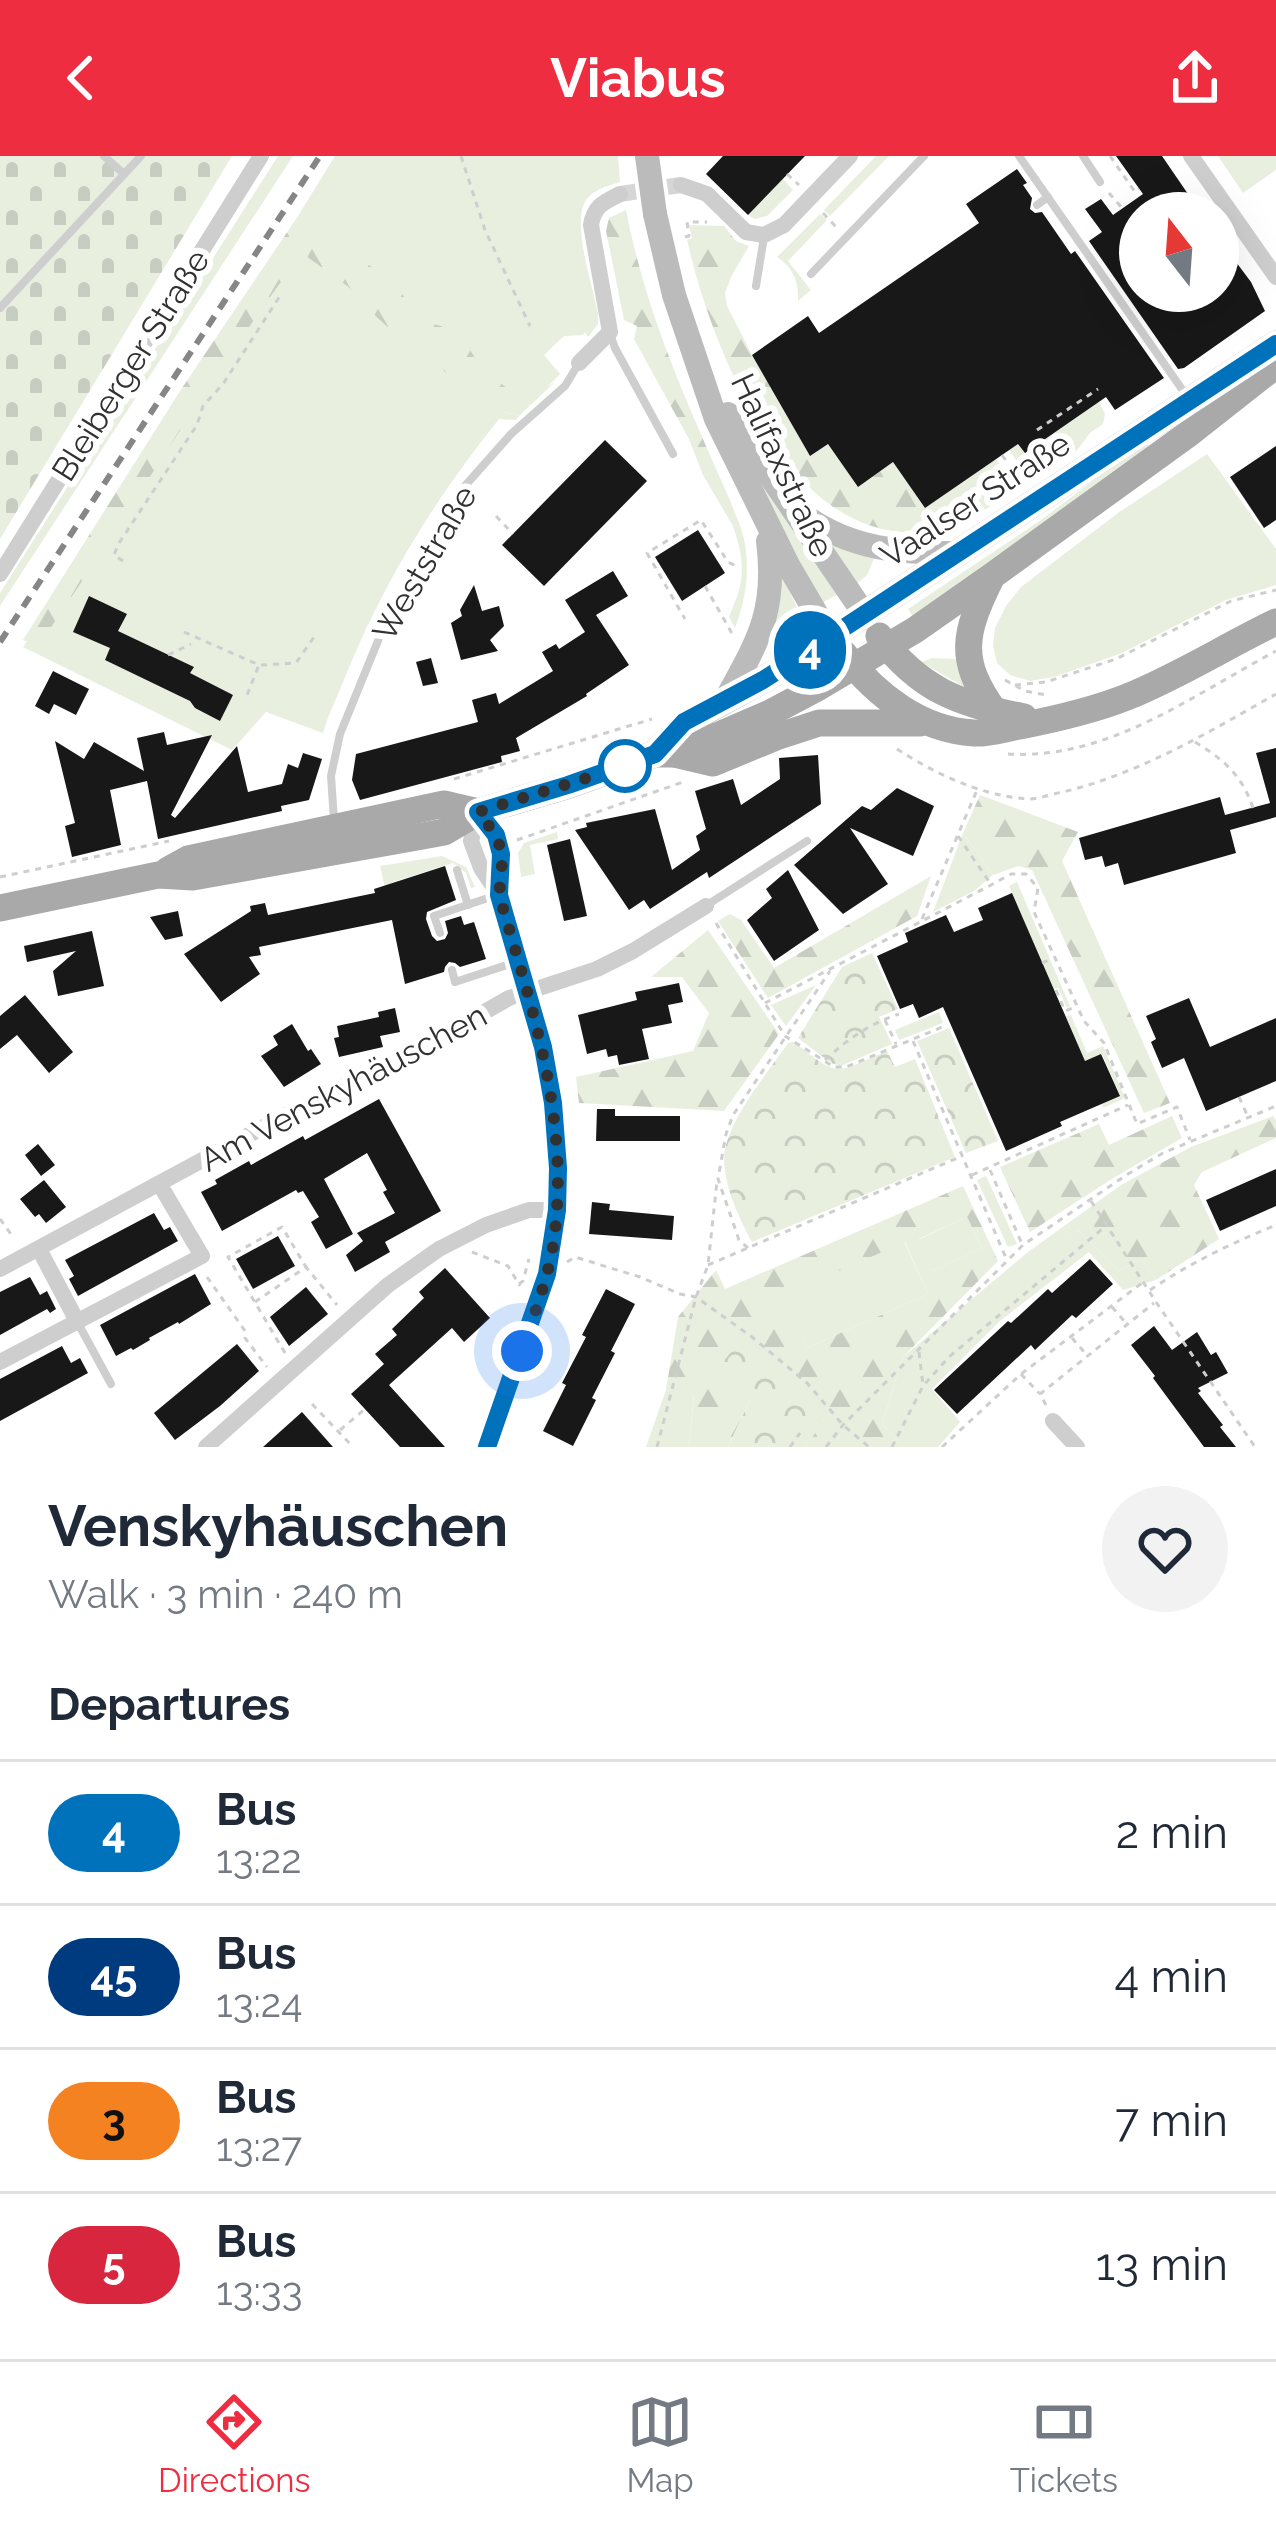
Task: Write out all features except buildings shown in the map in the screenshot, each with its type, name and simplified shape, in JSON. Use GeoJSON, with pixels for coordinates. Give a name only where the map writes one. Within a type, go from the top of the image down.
{"type":"FeatureCollection","features":[{"type":"Feature","properties":{"kind":"main road","name":"Halifaxstraße"},"geometry":{"type":"LineString","coordinates":[[646,156],[674,295],[716,419],[817,618],[842,653]]}},
{"type":"Feature","properties":{"kind":"main road","name":"Vaalser Straße"},"geometry":{"type":"LineString","coordinates":[[664,741],[684,722],[724,701],[842,653],[876,631],[959,553],[1276,344]]}},
{"type":"Feature","properties":{"kind":"main road","name":"Halifaxstraße"},"geometry":{"type":"LineString","coordinates":[[698,365],[876,631]]}},
{"type":"Feature","properties":{"kind":"main road","name":"Vaalser Straße"},"geometry":{"type":"LineString","coordinates":[[0,908],[164,874],[193,877],[338,839],[444,832],[478,812],[568,785],[664,741],[768,714],[876,631],[992,576],[1276,365]]}},
{"type":"Feature","properties":{"kind":"main road"},"geometry":{"type":"LineString","coordinates":[[791,506],[823,529],[854,542],[884,550],[959,553]]}},
{"type":"Feature","properties":{"kind":"main road"},"geometry":{"type":"LineString","coordinates":[[724,701],[769,609],[772,572],[766,520]]}},
{"type":"Feature","properties":{"kind":"main road"},"geometry":{"type":"LineString","coordinates":[[992,576],[970,623],[967,652],[974,678],[995,712]]}},
{"type":"Feature","properties":{"kind":"main road"},"geometry":{"type":"LineString","coordinates":[[876,631],[906,668],[942,693],[995,712],[1125,698],[1276,622]]}},
{"type":"Feature","properties":{"kind":"main road"},"geometry":{"type":"LineString","coordinates":[[842,653],[889,701],[930,723]]}},
{"type":"Feature","properties":{"kind":"main road"},"geometry":{"type":"LineString","coordinates":[[664,741],[712,763],[819,723],[930,723],[978,734],[1045,708]]}},
{"type":"Feature","properties":{"kind":"street","name":"Bleiberger Straße"},"geometry":{"type":"LineString","coordinates":[[0,574],[261,156]]}},
{"type":"Feature","properties":{"kind":"street"},"geometry":{"type":"LineString","coordinates":[[680,185],[707,194],[746,232],[764,235],[784,225],[850,156]]}},
{"type":"Feature","properties":{"kind":"street"},"geometry":{"type":"LineString","coordinates":[[1191,156],[1276,277]]}},
{"type":"Feature","properties":{"kind":"street"},"geometry":{"type":"LineString","coordinates":[[610,332],[591,225],[601,204],[620,194]]}},
{"type":"Feature","properties":{"kind":"street","name":"Weststraße"},"geometry":{"type":"LineString","coordinates":[[579,363],[610,332]]}},
{"type":"Feature","properties":{"kind":"street"},"geometry":{"type":"LineString","coordinates":[[478,812],[496,835],[501,854],[499,895],[543,1047],[558,1168],[547,1274],[487,1447]]}},
{"type":"Feature","properties":{"kind":"street","name":"Am Venskyhäuschen"},"geometry":{"type":"LineString","coordinates":[[0,1269],[509,998],[597,969],[706,906]]}},
{"type":"Feature","properties":{"kind":"street","name":"Am Venskyhäuschen"},"geometry":{"type":"LineString","coordinates":[[160,1185],[202,1256],[195,1261]]}},
{"type":"Feature","properties":{"kind":"street"},"geometry":{"type":"LineString","coordinates":[[206,1447],[388,1285],[439,1249],[485,1225],[529,1210],[557,1210]]}},
{"type":"Feature","properties":{"kind":"street"},"geometry":{"type":"LineString","coordinates":[[33,1252],[78,1323]]}},
{"type":"Feature","properties":{"kind":"street"},"geometry":{"type":"LineString","coordinates":[[0,1362],[195,1261]]}},
{"type":"Feature","properties":{"kind":"street"},"geometry":{"type":"LineString","coordinates":[[1053,1421],[1077,1447]]}},
{"type":"Feature","properties":{"kind":"lane"},"geometry":{"type":"LineString","coordinates":[[104,156],[124,174]]}},
{"type":"Feature","properties":{"kind":"lane"},"geometry":{"type":"LineString","coordinates":[[0,308],[141,156]]}},
{"type":"Feature","properties":{"kind":"lane"},"geometry":{"type":"LineString","coordinates":[[812,274],[924,156]]}},
{"type":"Feature","properties":{"kind":"lane"},"geometry":{"type":"LineString","coordinates":[[1019,156],[1189,400],[1191,432]]}},
{"type":"Feature","properties":{"kind":"lane"},"geometry":{"type":"LineString","coordinates":[[1083,156],[1100,182]]}},
{"type":"Feature","properties":{"kind":"lane"},"geometry":{"type":"LineString","coordinates":[[1037,205],[1048,197]]}},
{"type":"Feature","properties":{"kind":"lane"},"geometry":{"type":"LineString","coordinates":[[756,286],[764,235]]}},
{"type":"Feature","properties":{"kind":"lane"},"geometry":{"type":"LineString","coordinates":[[610,332],[673,454]]}},
{"type":"Feature","properties":{"kind":"lane","name":"Weststraße"},"geometry":{"type":"LineString","coordinates":[[338,839],[331,776],[340,734],[382,631],[464,487],[511,434],[565,386],[579,363]]}},
{"type":"Feature","properties":{"kind":"lane"},"geometry":{"type":"LineString","coordinates":[[706,906],[806,841]]}},
{"type":"Feature","properties":{"kind":"lane"},"geometry":{"type":"LineString","coordinates":[[457,870],[468,905]]}},
{"type":"Feature","properties":{"kind":"lane"},"geometry":{"type":"LineString","coordinates":[[440,933],[434,916],[499,895]]}},
{"type":"Feature","properties":{"kind":"lane"},"geometry":{"type":"LineString","coordinates":[[452,970],[455,982],[518,962]]}},
{"type":"Feature","properties":{"kind":"lane"},"geometry":{"type":"LineString","coordinates":[[78,1323],[111,1384]]}},
{"type":"Feature","properties":{"kind":"path"},"geometry":{"type":"LineString","coordinates":[[460,156],[485,230],[530,326]]}},
{"type":"Feature","properties":{"kind":"path"},"geometry":{"type":"LineString","coordinates":[[1110,156],[1135,192],[1139,189]]}},
{"type":"Feature","properties":{"kind":"path"},"geometry":{"type":"LineString","coordinates":[[1100,182],[1119,204]]}},
{"type":"Feature","properties":{"kind":"path"},"geometry":{"type":"LineString","coordinates":[[822,212],[829,218]]}},
{"type":"Feature","properties":{"kind":"path"},"geometry":{"type":"LineString","coordinates":[[689,233],[687,222],[714,223]]}},
{"type":"Feature","properties":{"kind":"path"},"geometry":{"type":"LineString","coordinates":[[122,560],[114,555],[119,544],[197,425],[203,406],[223,384],[280,296]]}},
{"type":"Feature","properties":{"kind":"path"},"geometry":{"type":"LineString","coordinates":[[1037,430],[1098,389]]}},
{"type":"Feature","properties":{"kind":"path"},"geometry":{"type":"LineString","coordinates":[[1002,455],[1027,490]]}},
{"type":"Feature","properties":{"kind":"path"},"geometry":{"type":"LineString","coordinates":[[496,516],[513,534]]}},
{"type":"Feature","properties":{"kind":"path"},"geometry":{"type":"LineString","coordinates":[[686,619],[647,554],[701,520],[728,562],[738,567]]}},
{"type":"Feature","properties":{"kind":"path"},"geometry":{"type":"LineString","coordinates":[[705,586],[737,641]]}},
{"type":"Feature","properties":{"kind":"path"},"geometry":{"type":"LineString","coordinates":[[1045,708],[1013,685],[1046,682],[1116,659],[1231,602],[1276,590]]}},
{"type":"Feature","properties":{"kind":"path"},"geometry":{"type":"LineString","coordinates":[[184,632],[260,665],[296,663],[314,637]]}},
{"type":"Feature","properties":{"kind":"path"},"geometry":{"type":"LineString","coordinates":[[168,655],[191,644]]}},
{"type":"Feature","properties":{"kind":"path"},"geometry":{"type":"LineString","coordinates":[[247,695],[260,665]]}},
{"type":"Feature","properties":{"kind":"path"},"geometry":{"type":"LineString","coordinates":[[885,741],[920,764],[977,789],[1031,800],[1102,782],[1164,757],[1276,694]]}},
{"type":"Feature","properties":{"kind":"path"},"geometry":{"type":"LineString","coordinates":[[451,780],[664,741]]}},
{"type":"Feature","properties":{"kind":"path"},"geometry":{"type":"LineString","coordinates":[[1193,741],[1236,773],[1252,808]]}},
{"type":"Feature","properties":{"kind":"path"},"geometry":{"type":"LineString","coordinates":[[514,841],[688,780]]}},
{"type":"Feature","properties":{"kind":"path"},"geometry":{"type":"LineString","coordinates":[[922,921],[977,789]]}},
{"type":"Feature","properties":{"kind":"path"},"geometry":{"type":"LineString","coordinates":[[958,836],[991,885]]}},
{"type":"Feature","properties":{"kind":"path"},"geometry":{"type":"LineString","coordinates":[[0,877],[173,840]]}},
{"type":"Feature","properties":{"kind":"path"},"geometry":{"type":"LineString","coordinates":[[765,1004],[1011,874],[1026,874],[1038,888],[1034,912],[1084,1021],[1105,1043],[1137,1124],[1177,1107],[1190,1140]]}},
{"type":"Feature","properties":{"kind":"path"},"geometry":{"type":"LineString","coordinates":[[729,945],[785,1036],[834,1067],[846,1067],[947,1025]]}},
{"type":"Feature","properties":{"kind":"path"},"geometry":{"type":"LineString","coordinates":[[1042,963],[1055,958]]}},
{"type":"Feature","properties":{"kind":"path"},"geometry":{"type":"LineString","coordinates":[[657,1447],[708,1264],[726,1134],[733,1115],[831,970]]}},
{"type":"Feature","properties":{"kind":"path"},"geometry":{"type":"LineString","coordinates":[[1056,990],[1065,1011],[1077,1006]]}},
{"type":"Feature","properties":{"kind":"path"},"geometry":{"type":"LineString","coordinates":[[824,1061],[849,1038],[898,1014]]}},
{"type":"Feature","properties":{"kind":"path"},"geometry":{"type":"LineString","coordinates":[[884,1018],[897,1045]]}},
{"type":"Feature","properties":{"kind":"path"},"geometry":{"type":"LineString","coordinates":[[912,1040],[1007,1260]]}},
{"type":"Feature","properties":{"kind":"path"},"geometry":{"type":"LineString","coordinates":[[1239,1097],[1248,1117]]}},
{"type":"Feature","properties":{"kind":"path"},"geometry":{"type":"LineString","coordinates":[[971,1176],[1130,1104]]}},
{"type":"Feature","properties":{"kind":"path"},"geometry":{"type":"LineString","coordinates":[[826,1447],[1023,1245],[1128,1174],[1190,1140],[1276,1106]]}},
{"type":"Feature","properties":{"kind":"path"},"geometry":{"type":"LineString","coordinates":[[1093,1108],[1096,1119]]}},
{"type":"Feature","properties":{"kind":"path"},"geometry":{"type":"LineString","coordinates":[[708,1264],[962,1156]]}},
{"type":"Feature","properties":{"kind":"path"},"geometry":{"type":"LineString","coordinates":[[989,1167],[1023,1245]]}},
{"type":"Feature","properties":{"kind":"path"},"geometry":{"type":"LineString","coordinates":[[718,1179],[739,1240],[748,1248]]}},
{"type":"Feature","properties":{"kind":"path"},"geometry":{"type":"LineString","coordinates":[[1090,1199],[1255,1447]]}},
{"type":"Feature","properties":{"kind":"path"},"geometry":{"type":"LineString","coordinates":[[845,1206],[848,1213]]}},
{"type":"Feature","properties":{"kind":"path"},"geometry":{"type":"LineString","coordinates":[[0,1219],[33,1252]]}},
{"type":"Feature","properties":{"kind":"path"},"geometry":{"type":"LineString","coordinates":[[1148,1291],[1184,1268],[1276,1225]]}},
{"type":"Feature","properties":{"kind":"path"},"geometry":{"type":"LineString","coordinates":[[892,1447],[923,1386],[949,1357],[1107,1226]]}},
{"type":"Feature","properties":{"kind":"path"},"geometry":{"type":"LineString","coordinates":[[295,1369],[228,1257],[282,1227],[306,1267],[349,1320]]}},
{"type":"Feature","properties":{"kind":"path"},"geometry":{"type":"LineString","coordinates":[[456,1240],[467,1250],[508,1266],[522,1288]]}},
{"type":"Feature","properties":{"kind":"path"},"geometry":{"type":"LineString","coordinates":[[575,1257],[696,1297],[807,1383],[869,1447]]}},
{"type":"Feature","properties":{"kind":"path"},"geometry":{"type":"LineString","coordinates":[[195,1261],[280,1383]]}},
{"type":"Feature","properties":{"kind":"path"},"geometry":{"type":"LineString","coordinates":[[255,1302],[306,1267]]}},
{"type":"Feature","properties":{"kind":"path"},"geometry":{"type":"LineString","coordinates":[[942,1447],[1021,1374],[1143,1282]]}},
{"type":"Feature","properties":{"kind":"path"},"geometry":{"type":"LineString","coordinates":[[1040,1394],[1156,1302]]}},
{"type":"Feature","properties":{"kind":"path"},"geometry":{"type":"LineString","coordinates":[[1111,1306],[1126,1324]]}},
{"type":"Feature","properties":{"kind":"path"},"geometry":{"type":"LineString","coordinates":[[1071,1337],[1087,1354]]}},
{"type":"Feature","properties":{"kind":"path"},"geometry":{"type":"LineString","coordinates":[[919,1352],[923,1386]]}},
{"type":"Feature","properties":{"kind":"path"},"geometry":{"type":"LineString","coordinates":[[1021,1374],[1040,1394],[1053,1421]]}},
{"type":"Feature","properties":{"kind":"path"},"geometry":{"type":"LineString","coordinates":[[312,1404],[353,1447]]}},
{"type":"Feature","properties":{"kind":"path"},"geometry":{"type":"LineString","coordinates":[[339,1431],[365,1408]]}},
{"type":"Feature","properties":{"kind":"path"},"geometry":{"type":"LineString","coordinates":[[790,1447],[800,1433]]}},
{"type":"Feature","properties":{"kind":"green space"},"geometry":{"type":"Polygon","coordinates":[[[0,156],[232,156],[0,539],[0,156]]]}},
{"type":"Feature","properties":{"kind":"green space"},"geometry":{"type":"Polygon","coordinates":[[[278,156],[293,156],[0,606],[0,593],[278,156]]]}},
{"type":"Feature","properties":{"kind":"green space"},"geometry":{"type":"Polygon","coordinates":[[[335,156],[618,156],[620,182],[593,193],[582,210],[582,239],[598,324],[588,337],[585,332],[564,336],[544,355],[560,374],[525,410],[502,412],[520,415],[516,420],[499,419],[431,513],[375,611],[323,733],[266,712],[232,750],[23,647],[307,223],[298,216],[335,156]]]}},
{"type":"Feature","properties":{"kind":"green space"},"geometry":{"type":"Polygon","coordinates":[[[876,156],[889,156],[830,216],[824,210],[876,156]]]}},
{"type":"Feature","properties":{"kind":"green space"},"geometry":{"type":"Polygon","coordinates":[[[1218,156],[1276,156],[1276,170],[1243,193],[1218,156]]]}},
{"type":"Feature","properties":{"kind":"green space"},"geometry":{"type":"Polygon","coordinates":[[[783,179],[793,190],[767,216],[755,219],[748,215],[783,179]]]}},
{"type":"Feature","properties":{"kind":"green space"},"geometry":{"type":"Polygon","coordinates":[[[626,210],[656,322],[739,523],[733,526],[634,339],[637,326],[624,320],[606,231],[609,218],[626,210]]]}},
{"type":"Feature","properties":{"kind":"green space"},"geometry":{"type":"Polygon","coordinates":[[[820,214],[827,220],[788,261],[811,290],[798,301],[794,276],[777,257],[820,214]]]}},
{"type":"Feature","properties":{"kind":"green space"},"geometry":{"type":"Polygon","coordinates":[[[298,216],[395,283],[426,322],[464,341],[481,367],[514,394],[527,399],[555,382],[520,415],[481,402],[445,372],[429,351],[408,335],[391,330],[350,288],[302,253],[39,645],[23,640],[180,391],[298,216]]]}},
{"type":"Feature","properties":{"kind":"green space"},"geometry":{"type":"Polygon","coordinates":[[[689,225],[724,226],[736,241],[749,246],[725,293],[727,306],[810,456],[828,444],[858,487],[893,462],[925,508],[954,507],[988,493],[1008,495],[951,527],[890,531],[844,513],[803,481],[769,438],[740,389],[699,286],[687,240],[692,238],[689,225]]]}},
{"type":"Feature","properties":{"kind":"green space"},"geometry":{"type":"Polygon","coordinates":[[[1099,402],[1105,414],[1103,424],[1078,449],[1030,480],[1009,450],[1018,444],[1026,453],[1099,402]]]}},
{"type":"Feature","properties":{"kind":"green space"},"geometry":{"type":"Polygon","coordinates":[[[1144,442],[1150,447],[914,618],[908,609],[1041,520],[1144,442]]]}},
{"type":"Feature","properties":{"kind":"green space"},"geometry":{"type":"Polygon","coordinates":[[[1207,454],[1276,549],[1276,585],[1226,600],[1122,653],[1054,677],[1030,681],[1010,675],[997,663],[995,628],[1021,587],[1118,513],[1207,454]]]}},
{"type":"Feature","properties":{"kind":"green space"},"geometry":{"type":"Polygon","coordinates":[[[996,459],[1017,489],[1008,495],[988,493],[954,507],[925,508],[996,459]]]}},
{"type":"Feature","properties":{"kind":"green space"},"geometry":{"type":"Polygon","coordinates":[[[752,471],[842,592],[820,604],[752,471]]]}},
{"type":"Feature","properties":{"kind":"green space"},"geometry":{"type":"Polygon","coordinates":[[[739,523],[747,576],[735,628],[729,617],[742,572],[733,526],[739,523]]]}},
{"type":"Feature","properties":{"kind":"green space"},"geometry":{"type":"Polygon","coordinates":[[[824,536],[875,556],[867,575],[854,586],[824,536]]]}},
{"type":"Feature","properties":{"kind":"green space"},"geometry":{"type":"Polygon","coordinates":[[[782,576],[802,618],[787,624],[768,623],[782,576]]]}},
{"type":"Feature","properties":{"kind":"green space"},"geometry":{"type":"Polygon","coordinates":[[[958,659],[966,688],[921,662],[958,659]]]}},
{"type":"Feature","properties":{"kind":"green space"},"geometry":{"type":"Polygon","coordinates":[[[980,795],[1078,832],[1062,861],[1170,1103],[1144,1113],[1032,870],[1019,866],[993,875],[963,833],[980,795]]]}},
{"type":"Feature","properties":{"kind":"green space"},"geometry":{"type":"Polygon","coordinates":[[[557,832],[558,839],[530,845],[535,874],[521,877],[518,853],[524,843],[557,832]]]}},
{"type":"Feature","properties":{"kind":"green space"},"geometry":{"type":"Polygon","coordinates":[[[963,833],[993,875],[974,891],[933,912],[963,833]]]}},
{"type":"Feature","properties":{"kind":"green space"},"geometry":{"type":"Polygon","coordinates":[[[442,856],[466,867],[475,887],[471,888],[466,873],[453,863],[385,888],[380,866],[442,856]]]}},
{"type":"Feature","properties":{"kind":"green space"},"geometry":{"type":"Polygon","coordinates":[[[931,876],[917,916],[768,998],[718,921],[730,914],[741,920],[774,968],[931,876]]]}},
{"type":"Feature","properties":{"kind":"green space"},"geometry":{"type":"Polygon","coordinates":[[[1017,882],[1070,1006],[1067,1008],[1009,886],[1017,882]]]}},
{"type":"Feature","properties":{"kind":"green space"},"geometry":{"type":"Polygon","coordinates":[[[708,930],[779,1034],[724,1111],[579,1103],[576,1077],[693,1051],[709,1013],[682,977],[651,977],[708,930]]]}},
{"type":"Feature","properties":{"kind":"green space"},"geometry":{"type":"Polygon","coordinates":[[[872,953],[898,1009],[879,1017],[892,1044],[841,1066],[831,1063],[798,1038],[842,967],[872,953]]]}},
{"type":"Feature","properties":{"kind":"green space"},"geometry":{"type":"Polygon","coordinates":[[[816,985],[786,1026],[771,1005],[816,985]]]}},
{"type":"Feature","properties":{"kind":"green space"},"geometry":{"type":"Polygon","coordinates":[[[939,1012],[943,1023],[899,1040],[895,1030],[939,1012]]]}},
{"type":"Feature","properties":{"kind":"green space"},"geometry":{"type":"Polygon","coordinates":[[[1071,1015],[1087,1053],[1103,1046],[1125,1098],[1103,1108],[1102,1104],[1120,1095],[1102,1054],[1085,1061],[1066,1016],[1071,1015]]]}},
{"type":"Feature","properties":{"kind":"green space"},"geometry":{"type":"Polygon","coordinates":[[[949,1028],[998,1141],[966,1153],[917,1041],[949,1028]]]}},
{"type":"Feature","properties":{"kind":"green space"},"geometry":{"type":"Polygon","coordinates":[[[794,1042],[838,1069],[887,1051],[895,1067],[915,1059],[955,1157],[752,1242],[727,1181],[726,1146],[749,1099],[788,1043],[794,1042]]]}},
{"type":"Feature","properties":{"kind":"green space"},"geometry":{"type":"Polygon","coordinates":[[[1172,1116],[1182,1138],[1030,1232],[1000,1167],[1099,1124],[1109,1145],[1172,1116]]]}},
{"type":"Feature","properties":{"kind":"green space"},"geometry":{"type":"Polygon","coordinates":[[[1273,1116],[1276,1138],[1202,1172],[1194,1185],[1219,1239],[1156,1280],[1141,1259],[1118,1271],[1078,1230],[1037,1263],[1028,1252],[1121,1185],[1191,1147],[1273,1116]]]}},
{"type":"Feature","properties":{"kind":"green space"},"geometry":{"type":"Polygon","coordinates":[[[986,1176],[1017,1244],[1008,1247],[977,1180],[986,1176]]]}},
{"type":"Feature","properties":{"kind":"green space"},"geometry":{"type":"Polygon","coordinates":[[[963,1186],[998,1261],[903,1357],[882,1424],[904,1447],[805,1447],[824,1420],[750,1400],[728,1447],[689,1447],[694,1395],[666,1390],[678,1317],[716,1270],[725,1289],[963,1186]],[[967,1217],[919,1239],[932,1271],[982,1248],[967,1217]],[[905,1242],[784,1295],[807,1348],[928,1294],[905,1242]]]}},
{"type":"Feature","properties":{"kind":"green space"},"geometry":{"type":"Polygon","coordinates":[[[967,1217],[982,1248],[932,1271],[918,1240],[967,1217]]]}},
{"type":"Feature","properties":{"kind":"green space"},"geometry":{"type":"Polygon","coordinates":[[[1078,1230],[1118,1271],[1141,1259],[1156,1280],[1123,1290],[1089,1252],[1000,1321],[932,1389],[960,1422],[938,1447],[904,1447],[882,1424],[903,1357],[1028,1252],[1037,1262],[1078,1230]]]}},
{"type":"Feature","properties":{"kind":"green space"},"geometry":{"type":"Polygon","coordinates":[[[904,1241],[928,1294],[807,1348],[783,1295],[904,1241]]]}},
{"type":"Feature","properties":{"kind":"green space"},"geometry":{"type":"Polygon","coordinates":[[[737,1345],[801,1393],[824,1421],[805,1447],[728,1447],[750,1400],[717,1369],[737,1345]]]}},
{"type":"Feature","properties":{"kind":"green space"},"geometry":{"type":"Polygon","coordinates":[[[666,1390],[694,1394],[689,1447],[646,1447],[666,1390]]]}},
{"type":"Feature","properties":{"kind":"tunnel"},"geometry":{"type":"LineString","coordinates":[[620,194],[681,185]]}},
{"type":"Feature","properties":{"kind":"railway"},"geometry":{"type":"LineString","coordinates":[[0,642],[320,156]]}},
{"type":"Feature","properties":{"kind":"bus line","name":"4"},"geometry":{"type":"LineString","coordinates":[[487,1447],[547,1274],[558,1168],[543,1047],[499,895],[501,854],[496,835],[478,812],[655,754],[684,722],[807,652],[1276,344]]}},
{"type":"Feature","properties":{"kind":"route"},"geometry":{"type":"LineString","coordinates":[[522,1351],[550,1264],[557,1210],[553,1103],[543,1047],[499,895],[501,854],[496,835],[478,812],[625,766]]}}]}
